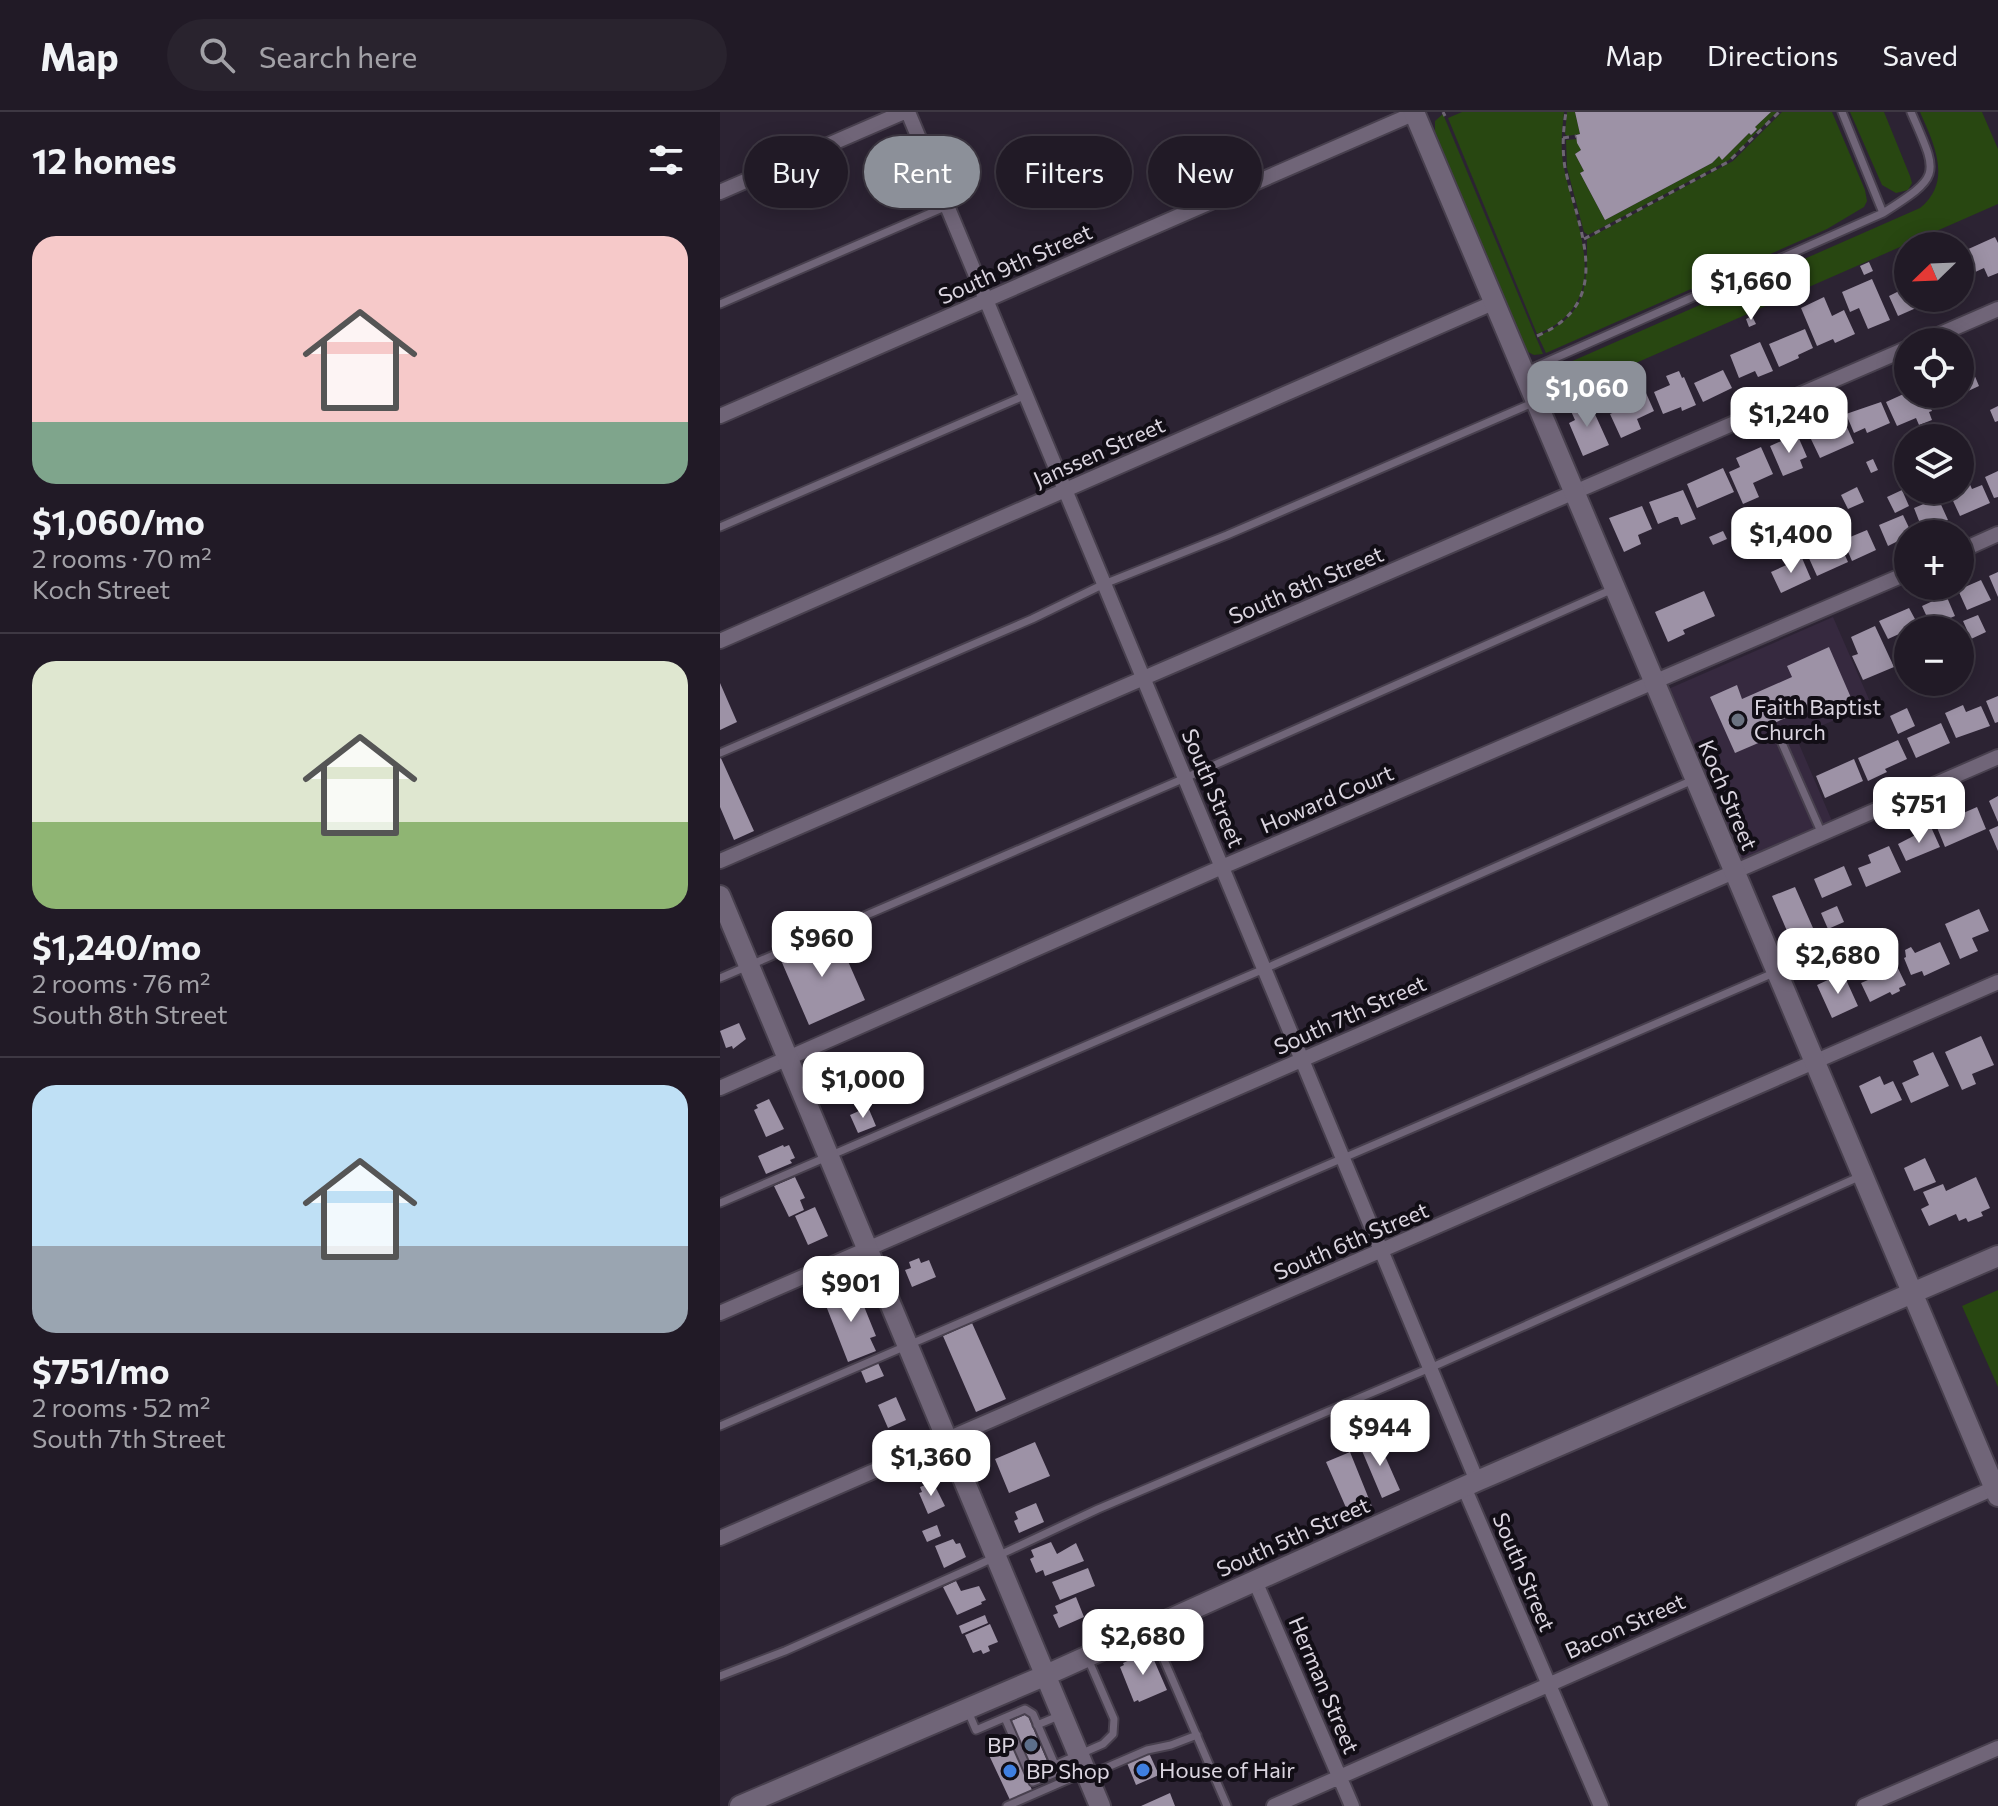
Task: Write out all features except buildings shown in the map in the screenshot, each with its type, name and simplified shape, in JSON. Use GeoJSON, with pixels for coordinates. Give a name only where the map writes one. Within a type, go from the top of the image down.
{"type":"FeatureCollection","features":[{"type":"Feature","properties":{"kind":"street"},"geometry":{"type":"LineString","coordinates":[[720,192],[906,112]]}},
{"type":"Feature","properties":{"kind":"street","name":"South Street"},"geometry":{"type":"LineString","coordinates":[[906,112],[916,136]]}},
{"type":"Feature","properties":{"kind":"street","name":"South 9th Street"},"geometry":{"type":"LineString","coordinates":[[720,416],[1416,112]]}},
{"type":"Feature","properties":{"kind":"street","name":"Koch Street"},"geometry":{"type":"LineString","coordinates":[[1416,112],[1996,1492]]}},
{"type":"Feature","properties":{"kind":"street","name":"South Street"},"geometry":{"type":"LineString","coordinates":[[948,208],[1430,1368],[1470,1484],[1548,1684],[1601,1806]]}},
{"type":"Feature","properties":{"kind":"street","name":"Janssen Street"},"geometry":{"type":"LineString","coordinates":[[720,641],[1495,302]]}},
{"type":"Feature","properties":{"kind":"street"},"geometry":{"type":"LineString","coordinates":[[1954,328],[1998,309]]}},
{"type":"Feature","properties":{"kind":"street","name":"South 8th Street"},"geometry":{"type":"LineString","coordinates":[[720,861],[1894,354]]}},
{"type":"Feature","properties":{"kind":"street"},"geometry":{"type":"LineString","coordinates":[[1974,545],[1998,534]]}},
{"type":"Feature","properties":{"kind":"street","name":"Howard Court"},"geometry":{"type":"LineString","coordinates":[[720,1088],[1222,867],[1894,579]]}},
{"type":"Feature","properties":{"kind":"street","name":"South 7th Street"},"geometry":{"type":"LineString","coordinates":[[720,1313],[1998,757]]}},
{"type":"Feature","properties":{"kind":"street"},"geometry":{"type":"LineString","coordinates":[[720,896],[1100,1806]]}},
{"type":"Feature","properties":{"kind":"street","name":"South 6th Street"},"geometry":{"type":"LineString","coordinates":[[720,1538],[1998,982]]}},
{"type":"Feature","properties":{"kind":"street","name":"South 5th Street"},"geometry":{"type":"LineString","coordinates":[[740,1806],[1044,1676],[1470,1484],[1998,1256]]}},
{"type":"Feature","properties":{"kind":"street","name":"Bacon Street"},"geometry":{"type":"LineString","coordinates":[[1274,1806],[1548,1684],[1996,1492]]}},
{"type":"Feature","properties":{"kind":"street","name":"Herman Street"},"geometry":{"type":"LineString","coordinates":[[1255,1581],[1352,1806]]}},
{"type":"Feature","properties":{"kind":"street"},"geometry":{"type":"LineString","coordinates":[[1864,1806],[1998,1748]]}},
{"type":"Feature","properties":{"kind":"lane"},"geometry":{"type":"LineString","coordinates":[[1842,112],[1883,213]]}},
{"type":"Feature","properties":{"kind":"lane"},"geometry":{"type":"LineString","coordinates":[[1524,372],[1883,213],[1920,189],[1928,177],[1932,161],[1911,112]]}},
{"type":"Feature","properties":{"kind":"lane"},"geometry":{"type":"LineString","coordinates":[[720,304],[942,208]]}},
{"type":"Feature","properties":{"kind":"lane"},"geometry":{"type":"LineString","coordinates":[[720,527],[1026,395]]}},
{"type":"Feature","properties":{"kind":"lane"},"geometry":{"type":"LineString","coordinates":[[720,753],[1032,619],[1104,584],[1227,535],[1537,401]]}},
{"type":"Feature","properties":{"kind":"lane"},"geometry":{"type":"LineString","coordinates":[[720,978],[1185,778],[1615,588]]}},
{"type":"Feature","properties":{"kind":"lane"},"geometry":{"type":"LineString","coordinates":[[1778,734],[1822,834]]}},
{"type":"Feature","properties":{"kind":"lane"},"geometry":{"type":"LineString","coordinates":[[720,1203],[1695,780]]}},
{"type":"Feature","properties":{"kind":"lane"},"geometry":{"type":"LineString","coordinates":[[720,1426],[1776,972]]}},
{"type":"Feature","properties":{"kind":"lane"},"geometry":{"type":"LineString","coordinates":[[720,1676],[785,1651],[1098,1509],[1430,1368],[1861,1176]]}},
{"type":"Feature","properties":{"kind":"lane"},"geometry":{"type":"LineString","coordinates":[[1150,1628],[1227,1806]]}},
{"type":"Feature","properties":{"kind":"lane"},"geometry":{"type":"LineString","coordinates":[[1083,1768],[1108,1740],[1115,1727],[1087,1657]]}},
{"type":"Feature","properties":{"kind":"lane"},"geometry":{"type":"LineString","coordinates":[[967,1709],[976,1730],[1007,1717],[1025,1709],[1033,1714],[1058,1772],[1033,1782],[1007,1717],[1001,1694]]}},
{"type":"Feature","properties":{"kind":"lane"},"geometry":{"type":"LineString","coordinates":[[1037,1725],[1061,1715]]}},
{"type":"Feature","properties":{"kind":"lane"},"geometry":{"type":"LineString","coordinates":[[1007,1806],[1083,1768],[1197,1735]]}},
{"type":"Feature","properties":{"kind":"lane"},"geometry":{"type":"LineString","coordinates":[[1055,1765],[1083,1768]]}},
{"type":"Feature","properties":{"kind":"path"},"geometry":{"type":"LineString","coordinates":[[1537,336],[1561,322],[1580,297],[1587,267],[1584,239],[1566,170],[1563,138],[1566,112]]}},
{"type":"Feature","properties":{"kind":"path"},"geometry":{"type":"LineString","coordinates":[[1584,239],[1728,162],[1779,112]]}},
{"type":"Feature","properties":{"kind":"path"},"geometry":{"type":"LineString","coordinates":[[1563,138],[1576,136]]}},
{"type":"Feature","properties":{"kind":"shaded area"},"geometry":{"type":"Polygon","coordinates":[[[1833,617],[1871,704],[1796,737],[1832,821],[1741,861],[1666,690],[1833,617]]]}},
{"type":"Feature","properties":{"kind":"green space"},"geometry":{"type":"Polygon","coordinates":[[[1462,112],[1564,112],[1563,161],[1581,237],[1585,261],[1584,283],[1577,303],[1562,320],[1537,334],[1448,118],[1462,112]]]}},
{"type":"Feature","properties":{"kind":"green space"},"geometry":{"type":"Polygon","coordinates":[[[1567,112],[1575,112],[1580,134],[1565,134],[1567,112]]]}},
{"type":"Feature","properties":{"kind":"green space"},"geometry":{"type":"Polygon","coordinates":[[[1771,112],[1777,112],[1729,160],[1588,235],[1584,232],[1567,168],[1566,140],[1577,139],[1581,150],[1575,154],[1584,171],[1580,173],[1605,220],[1712,163],[1719,156],[1723,159],[1749,133],[1751,135],[1757,130],[1755,127],[1771,112]]]}},
{"type":"Feature","properties":{"kind":"green space"},"geometry":{"type":"Polygon","coordinates":[[[1782,112],[1832,112],[1865,190],[1867,201],[1864,207],[1827,229],[1546,353],[1538,336],[1567,318],[1581,297],[1585,284],[1587,239],[1733,161],[1782,112]]]}},
{"type":"Feature","properties":{"kind":"green space"},"geometry":{"type":"Polygon","coordinates":[[[1850,112],[1884,112],[1910,176],[1912,183],[1908,190],[1896,193],[1882,185],[1850,112]]]}},
{"type":"Feature","properties":{"kind":"green space"},"geometry":{"type":"Polygon","coordinates":[[[1920,112],[1982,112],[1998,149],[1998,204],[1934,232],[1894,232],[1894,250],[1563,395],[1552,370],[1920,208],[1936,186],[1938,174],[1931,137],[1920,112]]]}},
{"type":"Feature","properties":{"kind":"green space"},"geometry":{"type":"Polygon","coordinates":[[[1443,114],[1543,354],[1534,355],[1526,351],[1435,132],[1435,121],[1443,114]]]}},
{"type":"Feature","properties":{"kind":"green space"},"geometry":{"type":"Polygon","coordinates":[[[1998,1290],[1998,1387],[1962,1306],[1998,1290]]]}},
{"type":"Feature","properties":{"kind":"place","name":"Faith Baptist Church"},"geometry":{"type":"Point","coordinates":[1738,720]}},
{"type":"Feature","properties":{"kind":"place","name":"BP"},"geometry":{"type":"Point","coordinates":[1031,1745]}},
{"type":"Feature","properties":{"kind":"place","name":"House of Hair"},"geometry":{"type":"Point","coordinates":[1143,1770]}},
{"type":"Feature","properties":{"kind":"place","name":"BP Shop"},"geometry":{"type":"Point","coordinates":[1010,1771]}}]}
